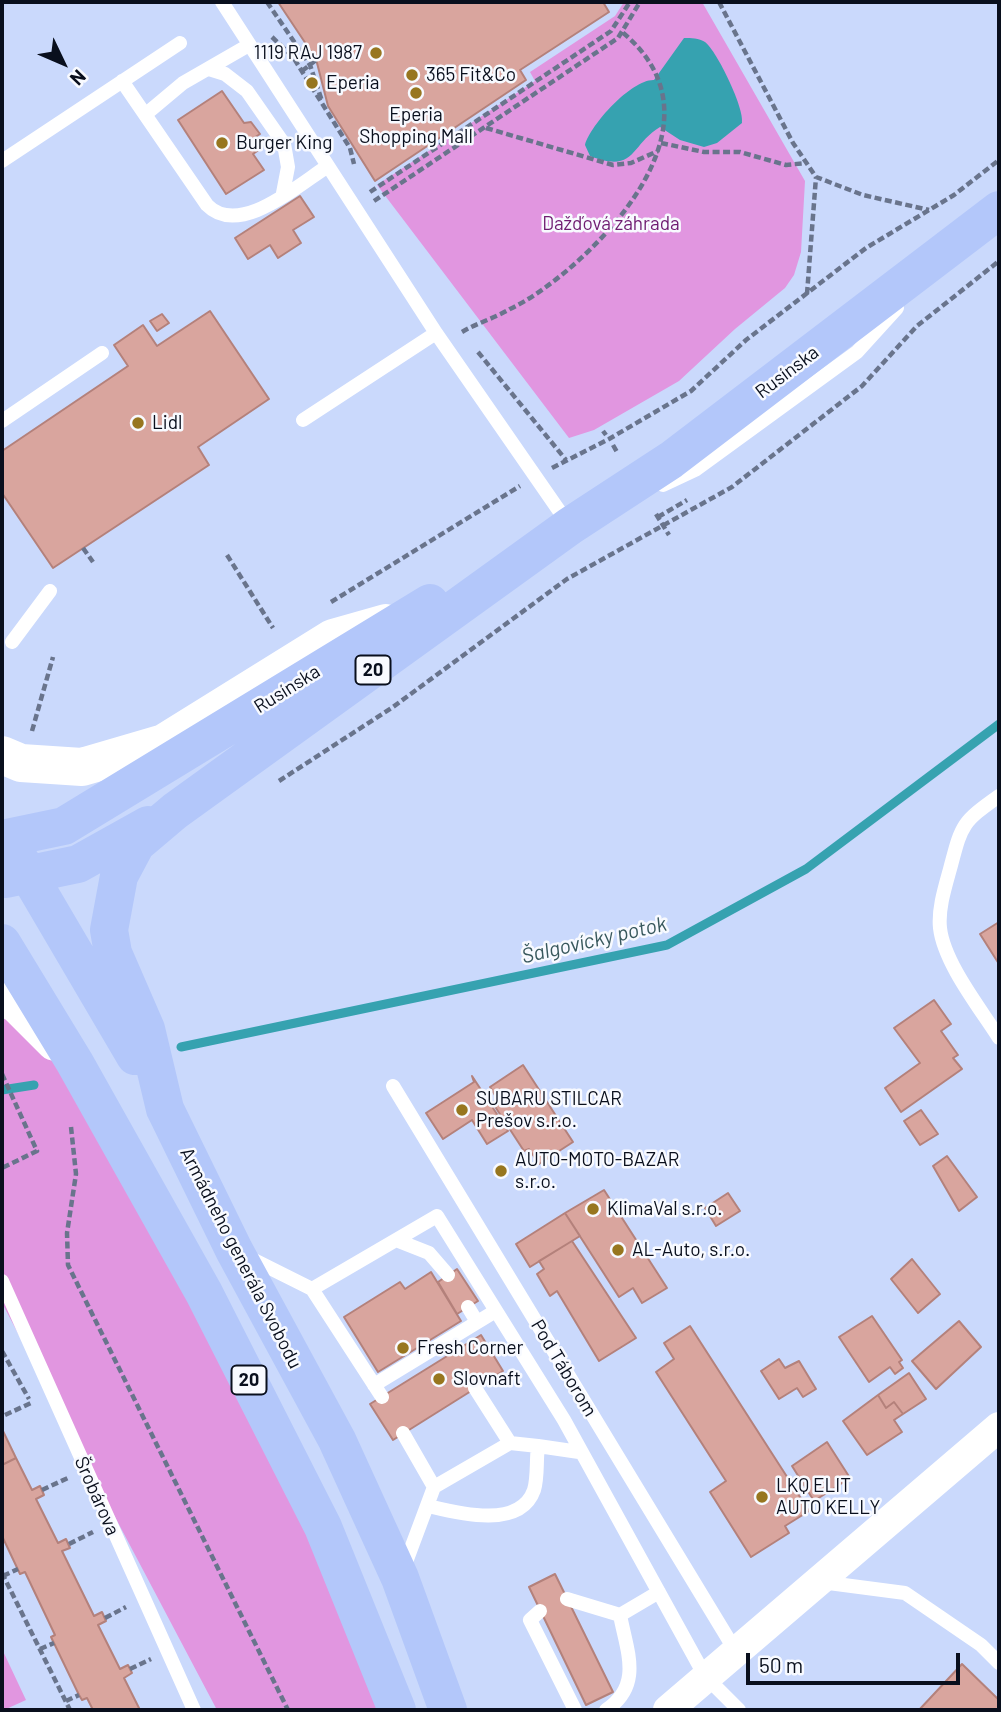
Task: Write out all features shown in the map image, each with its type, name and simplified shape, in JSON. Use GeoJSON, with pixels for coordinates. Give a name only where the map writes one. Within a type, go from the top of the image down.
{"type":"FeatureCollection","features":[{"type":"Feature","properties":{"kind":"main road","name":"Rusínska"},"geometry":{"type":"LineString","coordinates":[[175,811],[570,526],[671,460],[999,209]]}},
{"type":"Feature","properties":{"kind":"main road","name":"Rusínska"},"geometry":{"type":"LineString","coordinates":[[3,836],[64,826],[401,619],[570,526]]}},
{"type":"Feature","properties":{"kind":"main road"},"geometry":{"type":"LineString","coordinates":[[15,877],[78,864],[175,811]]}},
{"type":"Feature","properties":{"kind":"main road","name":"Armádneho generála Svobodu"},"geometry":{"type":"LineString","coordinates":[[175,811],[136,844],[119,876],[109,930],[113,953],[146,1029],[165,1109],[234,1250],[337,1440],[400,1578],[448,1710]]}},
{"type":"Feature","properties":{"kind":"main road"},"geometry":{"type":"LineString","coordinates":[[3,836],[15,877],[165,1109]]}},
{"type":"Feature","properties":{"kind":"main road","name":"20"},"geometry":{"type":"LineString","coordinates":[[2,943],[75,1063],[204,1293],[323,1527],[397,1710]]}},
{"type":"Feature","properties":{"kind":"street"},"geometry":{"type":"LineString","coordinates":[[16,746],[21,762],[82,767],[164,743],[333,638],[401,619]]}},
{"type":"Feature","properties":{"kind":"street"},"geometry":{"type":"LineString","coordinates":[[2,995],[18,1005],[75,1063]]}},
{"type":"Feature","properties":{"kind":"street"},"geometry":{"type":"LineString","coordinates":[[668,1710],[999,1427]]}},
{"type":"Feature","properties":{"kind":"lane"},"geometry":{"type":"LineString","coordinates":[[222,2],[436,333],[570,526]]}},
{"type":"Feature","properties":{"kind":"lane"},"geometry":{"type":"LineString","coordinates":[[2,161],[180,43]]}},
{"type":"Feature","properties":{"kind":"lane"},"geometry":{"type":"LineString","coordinates":[[146,114],[183,83],[250,45]]}},
{"type":"Feature","properties":{"kind":"lane"},"geometry":{"type":"LineString","coordinates":[[209,69],[225,74],[247,91],[284,144],[288,167],[284,193]]}},
{"type":"Feature","properties":{"kind":"lane"},"geometry":{"type":"LineString","coordinates":[[122,81],[212,210],[230,216],[251,215],[328,166]]}},
{"type":"Feature","properties":{"kind":"lane"},"geometry":{"type":"LineString","coordinates":[[303,420],[436,333]]}},
{"type":"Feature","properties":{"kind":"lane"},"geometry":{"type":"LineString","coordinates":[[2,421],[102,353]]}},
{"type":"Feature","properties":{"kind":"lane"},"geometry":{"type":"LineString","coordinates":[[12,642],[50,590]]}},
{"type":"Feature","properties":{"kind":"lane"},"geometry":{"type":"LineString","coordinates":[[999,796],[968,818],[959,836],[943,895],[940,928],[954,964],[999,1038]]}},
{"type":"Feature","properties":{"kind":"lane","name":"Pod Táborom"},"geometry":{"type":"LineString","coordinates":[[393,1086],[735,1650]]}},
{"type":"Feature","properties":{"kind":"lane"},"geometry":{"type":"LineString","coordinates":[[312,1289],[438,1216],[494,1312],[564,1420],[579,1452],[705,1676],[739,1710]]}},
{"type":"Feature","properties":{"kind":"lane"},"geometry":{"type":"LineString","coordinates":[[396,1240],[429,1252],[448,1275]]}},
{"type":"Feature","properties":{"kind":"lane"},"geometry":{"type":"LineString","coordinates":[[234,1250],[312,1289],[378,1391],[448,1347],[477,1322],[494,1312]]}},
{"type":"Feature","properties":{"kind":"lane","name":"Šrobárova"},"geometry":{"type":"LineString","coordinates":[[4,1291],[194,1710]]}},
{"type":"Feature","properties":{"kind":"lane"},"geometry":{"type":"LineString","coordinates":[[468,1307],[477,1322]]}},
{"type":"Feature","properties":{"kind":"lane"},"geometry":{"type":"LineString","coordinates":[[475,1388],[510,1444]]}},
{"type":"Feature","properties":{"kind":"lane"},"geometry":{"type":"LineString","coordinates":[[403,1433],[434,1487]]}},
{"type":"Feature","properties":{"kind":"lane"},"geometry":{"type":"LineString","coordinates":[[400,1578],[434,1487],[510,1444],[579,1452]]}},
{"type":"Feature","properties":{"kind":"lane"},"geometry":{"type":"LineString","coordinates":[[428,1506],[467,1516],[506,1514],[527,1502],[534,1490],[538,1446]]}},
{"type":"Feature","properties":{"kind":"lane"},"geometry":{"type":"LineString","coordinates":[[816,1581],[905,1593],[981,1645],[999,1663]]}},
{"type":"Feature","properties":{"kind":"lane"},"geometry":{"type":"LineString","coordinates":[[567,1599],[620,1615],[659,1592]]}},
{"type":"Feature","properties":{"kind":"lane"},"geometry":{"type":"LineString","coordinates":[[540,1611],[530,1620],[575,1710]]}},
{"type":"Feature","properties":{"kind":"lane"},"geometry":{"type":"LineString","coordinates":[[606,1710],[624,1696],[630,1675],[620,1615]]}},
{"type":"Feature","properties":{"kind":"path"},"geometry":{"type":"LineString","coordinates":[[267,2],[310,65],[324,110]]}},
{"type":"Feature","properties":{"kind":"path"},"geometry":{"type":"LineString","coordinates":[[368,193],[611,31],[630,2]]}},
{"type":"Feature","properties":{"kind":"path"},"geometry":{"type":"LineString","coordinates":[[373,201],[618,38],[640,2]]}},
{"type":"Feature","properties":{"kind":"path"},"geometry":{"type":"LineString","coordinates":[[719,2],[816,177],[863,195],[930,210]]}},
{"type":"Feature","properties":{"kind":"path"},"geometry":{"type":"LineString","coordinates":[[266,30],[293,57],[350,148],[356,170]]}},
{"type":"Feature","properties":{"kind":"path"},"geometry":{"type":"LineString","coordinates":[[462,332],[512,309],[564,273],[604,235],[637,195],[662,143],[662,90],[643,50],[622,32]]}},
{"type":"Feature","properties":{"kind":"path"},"geometry":{"type":"LineString","coordinates":[[302,71],[316,60]]}},
{"type":"Feature","properties":{"kind":"path"},"geometry":{"type":"LineString","coordinates":[[485,127],[613,165],[631,163],[659,151]]}},
{"type":"Feature","properties":{"kind":"path"},"geometry":{"type":"LineString","coordinates":[[662,143],[704,152],[740,152],[786,164],[806,163]]}},
{"type":"Feature","properties":{"kind":"path"},"geometry":{"type":"LineString","coordinates":[[497,499],[536,480],[566,460],[609,439],[691,391],[746,341],[866,248],[930,210],[999,160]]}},
{"type":"Feature","properties":{"kind":"path"},"geometry":{"type":"LineString","coordinates":[[807,294],[816,177]]}},
{"type":"Feature","properties":{"kind":"path"},"geometry":{"type":"LineString","coordinates":[[362,181],[381,212]]}},
{"type":"Feature","properties":{"kind":"path"},"geometry":{"type":"LineString","coordinates":[[269,787],[393,707],[567,579],[732,487],[830,414],[862,386],[917,326],[999,261]]}},
{"type":"Feature","properties":{"kind":"path"},"geometry":{"type":"LineString","coordinates":[[454,321],[566,460]]}},
{"type":"Feature","properties":{"kind":"path"},"geometry":{"type":"LineString","coordinates":[[613,445],[617,452]]}},
{"type":"Feature","properties":{"kind":"path"},"geometry":{"type":"LineString","coordinates":[[656,514],[669,535]]}},
{"type":"Feature","properties":{"kind":"path"},"geometry":{"type":"LineString","coordinates":[[83,548],[93,562]]}},
{"type":"Feature","properties":{"kind":"path"},"geometry":{"type":"LineString","coordinates":[[228,555],[273,628]]}},
{"type":"Feature","properties":{"kind":"path"},"geometry":{"type":"LineString","coordinates":[[16,746],[53,657]]}},
{"type":"Feature","properties":{"kind":"path"},"geometry":{"type":"LineString","coordinates":[[2,1074],[37,1151],[2,1168]]}},
{"type":"Feature","properties":{"kind":"path"},"geometry":{"type":"LineString","coordinates":[[65,1115],[71,1126],[76,1174],[67,1233],[68,1265],[288,1710]]}},
{"type":"Feature","properties":{"kind":"path"},"geometry":{"type":"LineString","coordinates":[[5,1415],[31,1402]]}},
{"type":"Feature","properties":{"kind":"path"},"geometry":{"type":"LineString","coordinates":[[42,1490],[85,1469]]}},
{"type":"Feature","properties":{"kind":"path"},"geometry":{"type":"LineString","coordinates":[[18,1569],[2,1575],[70,1710]]}},
{"type":"Feature","properties":{"kind":"path"},"geometry":{"type":"LineString","coordinates":[[40,1649],[54,1643]]}},
{"type":"Feature","properties":{"kind":"path"},"geometry":{"type":"LineString","coordinates":[[66,1701],[79,1695]]}},
{"type":"Feature","properties":{"kind":"green space","name":"Dažďová záhrada"},"geometry":{"type":"Polygon","coordinates":[[[624,2],[702,2],[805,181],[801,252],[794,275],[785,288],[735,329],[679,381],[594,430],[569,438],[377,185],[535,81],[530,72],[615,16],[624,2]]]}},
{"type":"Feature","properties":{"kind":"green space"},"geometry":{"type":"Polygon","coordinates":[[[2,1014],[85,1084],[361,1622],[391,1710],[217,1710],[2,1303],[2,1014]]]}},
{"type":"Feature","properties":{"kind":"green space"},"geometry":{"type":"Polygon","coordinates":[[[2,1649],[26,1700],[4,1710],[2,1710],[2,1649]]]}},
{"type":"Feature","properties":{"kind":"shaded area"},"geometry":{"type":"Polygon","coordinates":[[[684,38],[700,40],[710,47],[735,94],[742,123],[717,143],[704,147],[680,140],[660,127],[624,159],[616,162],[590,156],[585,145],[595,126],[624,95],[645,82],[654,80],[684,38]]]}},
{"type":"Feature","properties":{"kind":"building","name":"Eperia Shopping Mall"},"geometry":{"type":"Polygon","coordinates":[[[278,2],[603,2],[609,12],[520,70],[526,80],[375,181],[328,106],[316,59],[278,2]]]}},
{"type":"Feature","properties":{"kind":"building","name":"Burger King"},"geometry":{"type":"Polygon","coordinates":[[[222,91],[244,123],[251,122],[260,134],[249,141],[252,144],[255,142],[260,149],[253,154],[264,170],[226,194],[178,120],[222,91]]]}},
{"type":"Feature","properties":{"kind":"building"},"geometry":{"type":"Polygon","coordinates":[[[300,196],[314,217],[293,230],[301,243],[278,258],[270,245],[248,259],[235,238],[300,196]]]}},
{"type":"Feature","properties":{"kind":"building","name":"Lidl"},"geometry":{"type":"Polygon","coordinates":[[[210,311],[269,399],[198,447],[209,465],[53,568],[2,493],[2,451],[128,366],[114,345],[143,325],[157,346],[210,311]]]}},
{"type":"Feature","properties":{"kind":"building"},"geometry":{"type":"Polygon","coordinates":[[[162,314],[169,323],[157,331],[150,321],[162,314]]]}},
{"type":"Feature","properties":{"kind":"building"},"geometry":{"type":"Polygon","coordinates":[[[999,922],[999,964],[980,934],[999,922]]]}},
{"type":"Feature","properties":{"kind":"building"},"geometry":{"type":"Polygon","coordinates":[[[934,1000],[951,1024],[941,1031],[958,1055],[953,1058],[962,1069],[901,1112],[885,1088],[920,1063],[894,1028],[934,1000]]]}},
{"type":"Feature","properties":{"kind":"building"},"geometry":{"type":"Polygon","coordinates":[[[523,1065],[573,1142],[539,1164],[529,1149],[524,1151],[494,1105],[499,1102],[490,1087],[523,1065]]]}},
{"type":"Feature","properties":{"kind":"building","name":"SUBARU STILCAR Prešov s.r.o."},"geometry":{"type":"Polygon","coordinates":[[[472,1076],[508,1131],[487,1144],[472,1120],[443,1139],[426,1113],[474,1082],[472,1076]]]}},
{"type":"Feature","properties":{"kind":"building"},"geometry":{"type":"Polygon","coordinates":[[[921,1110],[938,1134],[920,1145],[904,1121],[921,1110]]]}},
{"type":"Feature","properties":{"kind":"building"},"geometry":{"type":"Polygon","coordinates":[[[947,1156],[977,1197],[959,1211],[933,1166],[947,1156]]]}},
{"type":"Feature","properties":{"kind":"building"},"geometry":{"type":"Polygon","coordinates":[[[604,1190],[667,1288],[642,1303],[633,1288],[619,1297],[565,1213],[604,1190]]]}},
{"type":"Feature","properties":{"kind":"building"},"geometry":{"type":"Polygon","coordinates":[[[728,1193],[740,1211],[716,1226],[705,1208],[728,1193]]]}},
{"type":"Feature","properties":{"kind":"building"},"geometry":{"type":"Polygon","coordinates":[[[565,1213],[580,1236],[530,1267],[516,1244],[565,1213]]]}},
{"type":"Feature","properties":{"kind":"building"},"geometry":{"type":"Polygon","coordinates":[[[572,1241],[636,1338],[599,1361],[557,1291],[550,1296],[537,1274],[544,1269],[539,1261],[572,1241]]]}},
{"type":"Feature","properties":{"kind":"building"},"geometry":{"type":"Polygon","coordinates":[[[912,1259],[940,1294],[918,1313],[891,1279],[912,1259]]]}},
{"type":"Feature","properties":{"kind":"building"},"geometry":{"type":"Polygon","coordinates":[[[457,1269],[478,1301],[457,1314],[438,1282],[457,1269]]]}},
{"type":"Feature","properties":{"kind":"building"},"geometry":{"type":"Polygon","coordinates":[[[431,1272],[461,1321],[378,1372],[344,1317],[400,1282],[405,1289],[431,1272]]]}},
{"type":"Feature","properties":{"kind":"building"},"geometry":{"type":"Polygon","coordinates":[[[872,1316],[902,1360],[899,1362],[903,1368],[895,1374],[890,1367],[869,1382],[839,1337],[872,1316]]]}},
{"type":"Feature","properties":{"kind":"building"},"geometry":{"type":"Polygon","coordinates":[[[959,1321],[981,1347],[936,1389],[912,1361],[959,1321]]]}},
{"type":"Feature","properties":{"kind":"building"},"geometry":{"type":"Polygon","coordinates":[[[690,1326],[809,1511],[785,1526],[789,1533],[751,1557],[710,1492],[726,1481],[656,1372],[674,1359],[664,1343],[690,1326]]]}},
{"type":"Feature","properties":{"kind":"building"},"geometry":{"type":"Polygon","coordinates":[[[481,1335],[503,1371],[393,1440],[370,1404],[481,1335]]]}},
{"type":"Feature","properties":{"kind":"building"},"geometry":{"type":"Polygon","coordinates":[[[779,1359],[785,1368],[799,1361],[816,1389],[803,1397],[797,1388],[779,1399],[761,1371],[779,1359]]]}},
{"type":"Feature","properties":{"kind":"building"},"geometry":{"type":"Polygon","coordinates":[[[909,1373],[926,1399],[903,1414],[894,1402],[886,1408],[878,1395],[909,1373]]]}},
{"type":"Feature","properties":{"kind":"building"},"geometry":{"type":"Polygon","coordinates":[[[878,1395],[886,1408],[894,1402],[903,1414],[894,1420],[902,1432],[867,1455],[843,1421],[878,1395]]]}},
{"type":"Feature","properties":{"kind":"building"},"geometry":{"type":"Polygon","coordinates":[[[2,1429],[16,1458],[2,1465],[2,1429]]]}},
{"type":"Feature","properties":{"kind":"building"},"geometry":{"type":"Polygon","coordinates":[[[827,1442],[850,1478],[814,1501],[792,1466],[827,1442]]]}},
{"type":"Feature","properties":{"kind":"building"},"geometry":{"type":"Polygon","coordinates":[[[16,1458],[32,1490],[40,1486],[44,1495],[36,1499],[58,1543],[66,1539],[70,1548],[62,1551],[94,1616],[102,1612],[106,1621],[98,1625],[120,1669],[128,1665],[132,1673],[124,1678],[140,1710],[93,1710],[87,1698],[82,1700],[79,1695],[51,1637],[55,1635],[25,1572],[20,1574],[2,1536],[2,1465],[16,1458]]]}},
{"type":"Feature","properties":{"kind":"building"},"geometry":{"type":"Polygon","coordinates":[[[555,1574],[613,1692],[586,1705],[529,1587],[555,1574]]]}},
{"type":"Feature","properties":{"kind":"building"},"geometry":{"type":"Polygon","coordinates":[[[962,1664],[999,1700],[999,1710],[919,1710],[962,1664]]]}},
{"type":"Feature","properties":{"kind":"waterway","name":"Šalgovícky potok"},"geometry":{"type":"LineString","coordinates":[[181,1047],[667,945],[806,869],[999,724]]}},
{"type":"Feature","properties":{"kind":"waterway","name":"Šalgovícky potok"},"geometry":{"type":"LineString","coordinates":[[2,1090],[34,1085]]}},
{"type":"Feature","properties":{"kind":"place","name":"1119 RAJ 1987"},"geometry":{"type":"Point","coordinates":[376,53]}},
{"type":"Feature","properties":{"kind":"place","name":"365 Fit&Co"},"geometry":{"type":"Point","coordinates":[412,75]}},
{"type":"Feature","properties":{"kind":"place","name":"Eperia"},"geometry":{"type":"Point","coordinates":[312,83]}},
{"type":"Feature","properties":{"kind":"place","name":"Eperia Shopping Mall"},"geometry":{"type":"Point","coordinates":[416,93]}},
{"type":"Feature","properties":{"kind":"place","name":"Burger King"},"geometry":{"type":"Point","coordinates":[222,143]}},
{"type":"Feature","properties":{"kind":"place","name":"Lidl"},"geometry":{"type":"Point","coordinates":[138,423]}},
{"type":"Feature","properties":{"kind":"place","name":"SUBARU STILCAR Prešov s.r.o."},"geometry":{"type":"Point","coordinates":[462,1110]}},
{"type":"Feature","properties":{"kind":"place","name":"AUTO-MOTO-BAZAR s.r.o."},"geometry":{"type":"Point","coordinates":[501,1171]}},
{"type":"Feature","properties":{"kind":"place","name":"KlimaVal s.r.o."},"geometry":{"type":"Point","coordinates":[593,1209]}},
{"type":"Feature","properties":{"kind":"place","name":"AL-Auto, s.r.o."},"geometry":{"type":"Point","coordinates":[618,1250]}},
{"type":"Feature","properties":{"kind":"place","name":"Fresh Corner"},"geometry":{"type":"Point","coordinates":[403,1348]}},
{"type":"Feature","properties":{"kind":"place","name":"Slovnaft"},"geometry":{"type":"Point","coordinates":[439,1379]}},
{"type":"Feature","properties":{"kind":"place","name":"LKQ ELIT AUTO KELLY"},"geometry":{"type":"Point","coordinates":[762,1497]}}]}
